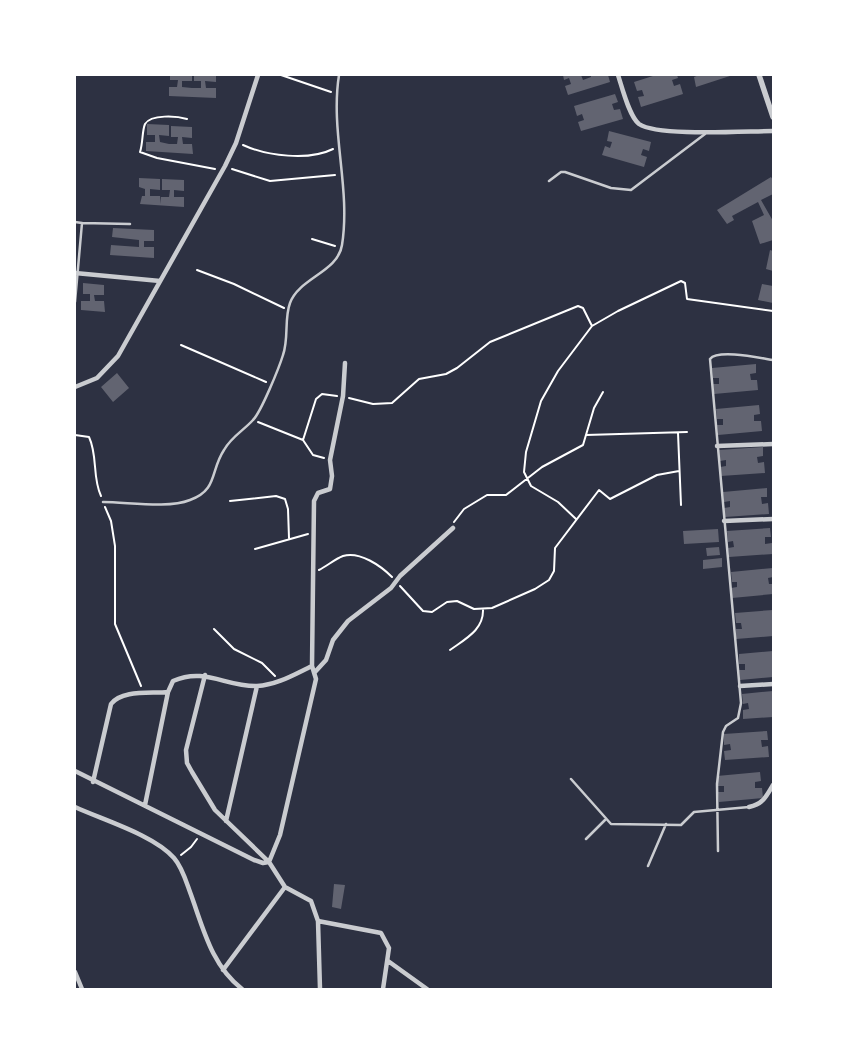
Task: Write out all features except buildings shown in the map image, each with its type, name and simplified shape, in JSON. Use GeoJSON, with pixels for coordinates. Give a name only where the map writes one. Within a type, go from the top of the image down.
{"type":"FeatureCollection","features":[{"type":"Feature","properties":{"kind":"street"},"geometry":{"type":"LineString","coordinates":[[75,387],[97,378],[118,356],[224,168],[236,142],[258,75]]}},
{"type":"Feature","properties":{"kind":"street"},"geometry":{"type":"LineString","coordinates":[[618,75],[633,115],[638,123],[664,131],[773,131]]}},
{"type":"Feature","properties":{"kind":"street"},"geometry":{"type":"LineString","coordinates":[[759,75],[773,117]]}},
{"type":"Feature","properties":{"kind":"street"},"geometry":{"type":"LineString","coordinates":[[77,273],[160,281]]}},
{"type":"Feature","properties":{"kind":"street"},"geometry":{"type":"LineString","coordinates":[[269,862],[280,835],[316,679],[312,666],[314,501],[318,493],[330,489],[332,485],[330,460],[343,396],[345,363]]}},
{"type":"Feature","properties":{"kind":"street"},"geometry":{"type":"LineString","coordinates":[[718,446],[773,444]]}},
{"type":"Feature","properties":{"kind":"street"},"geometry":{"type":"LineString","coordinates":[[724,521],[773,519]]}},
{"type":"Feature","properties":{"kind":"street"},"geometry":{"type":"LineString","coordinates":[[315,672],[326,660],[333,640],[341,629],[368,604],[397,582],[400,576],[453,528]]}},
{"type":"Feature","properties":{"kind":"street"},"geometry":{"type":"LineString","coordinates":[[145,805],[168,692],[173,681],[190,676],[205,675],[257,686],[280,682],[312,666]]}},
{"type":"Feature","properties":{"kind":"street"},"geometry":{"type":"LineString","coordinates":[[205,675],[187,742],[186,757],[196,780],[215,810],[269,862],[285,887],[311,901],[318,921],[320,989]]}},
{"type":"Feature","properties":{"kind":"street"},"geometry":{"type":"LineString","coordinates":[[740,686],[773,684]]}},
{"type":"Feature","properties":{"kind":"street"},"geometry":{"type":"LineString","coordinates":[[226,821],[257,686]]}},
{"type":"Feature","properties":{"kind":"street"},"geometry":{"type":"LineString","coordinates":[[93,782],[111,704],[115,699],[122,696],[168,692]]}},
{"type":"Feature","properties":{"kind":"street"},"geometry":{"type":"LineString","coordinates":[[75,771],[93,782],[201,832],[254,860],[269,862]]}},
{"type":"Feature","properties":{"kind":"street"},"geometry":{"type":"LineString","coordinates":[[749,807],[758,806],[773,785]]}},
{"type":"Feature","properties":{"kind":"street"},"geometry":{"type":"LineString","coordinates":[[75,807],[144,837],[167,851],[175,859],[183,874],[212,953],[223,970],[242,989]]}},
{"type":"Feature","properties":{"kind":"street"},"geometry":{"type":"LineString","coordinates":[[223,970],[285,887]]}},
{"type":"Feature","properties":{"kind":"street"},"geometry":{"type":"LineString","coordinates":[[318,921],[381,933],[389,948],[383,989]]}},
{"type":"Feature","properties":{"kind":"street"},"geometry":{"type":"LineString","coordinates":[[388,961],[427,989]]}},
{"type":"Feature","properties":{"kind":"street"},"geometry":{"type":"LineString","coordinates":[[75,972],[82,989]]}},
{"type":"Feature","properties":{"kind":"lane"},"geometry":{"type":"LineString","coordinates":[[103,502],[178,504],[198,497],[210,487],[217,463],[224,449],[242,429],[254,420],[286,345],[288,310],[294,294],[329,265],[342,248],[342,172],[338,147],[336,93],[339,75]]}},
{"type":"Feature","properties":{"kind":"lane"},"geometry":{"type":"LineString","coordinates":[[548,181],[561,172],[565,172],[611,188],[630,190],[711,131]]}},
{"type":"Feature","properties":{"kind":"lane"},"geometry":{"type":"LineString","coordinates":[[75,222],[130,224]]}},
{"type":"Feature","properties":{"kind":"lane"},"geometry":{"type":"LineString","coordinates":[[75,302],[82,223]]}},
{"type":"Feature","properties":{"kind":"lane"},"geometry":{"type":"LineString","coordinates":[[718,851],[717,784],[723,732],[726,726],[738,718],[741,703],[711,357],[753,356],[773,360]]}},
{"type":"Feature","properties":{"kind":"lane"},"geometry":{"type":"LineString","coordinates":[[571,779],[606,820],[616,825],[683,824],[689,814],[694,812],[717,812],[749,807]]}},
{"type":"Feature","properties":{"kind":"lane"},"geometry":{"type":"LineString","coordinates":[[586,839],[606,820]]}},
{"type":"Feature","properties":{"kind":"lane"},"geometry":{"type":"LineString","coordinates":[[648,866],[666,824]]}},
{"type":"Feature","properties":{"kind":"path"},"geometry":{"type":"LineString","coordinates":[[281,75],[336,93]]}},
{"type":"Feature","properties":{"kind":"path"},"geometry":{"type":"LineString","coordinates":[[187,119],[180,116],[162,117],[148,121],[144,126],[140,152],[157,158],[224,168],[270,181],[335,175],[342,172]]}},
{"type":"Feature","properties":{"kind":"path"},"geometry":{"type":"LineString","coordinates":[[236,142],[274,155],[300,155],[330,151],[338,147]]}},
{"type":"Feature","properties":{"kind":"path"},"geometry":{"type":"LineString","coordinates":[[312,239],[342,248]]}},
{"type":"Feature","properties":{"kind":"path"},"geometry":{"type":"LineString","coordinates":[[197,270],[234,284],[288,310]]}},
{"type":"Feature","properties":{"kind":"path"},"geometry":{"type":"LineString","coordinates":[[576,519],[558,502],[530,486],[524,472],[526,452],[541,401],[558,371],[592,326],[618,310],[681,281],[684,283],[686,299],[694,302],[773,311]]}},
{"type":"Feature","properties":{"kind":"path"},"geometry":{"type":"LineString","coordinates":[[303,440],[316,398],[322,394],[343,396],[373,404],[392,403],[419,379],[446,374],[490,342],[578,306],[583,308],[592,326]]}},
{"type":"Feature","properties":{"kind":"path"},"geometry":{"type":"LineString","coordinates":[[181,345],[270,384]]}},
{"type":"Feature","properties":{"kind":"path"},"geometry":{"type":"LineString","coordinates":[[453,528],[455,519],[464,509],[487,495],[506,495],[542,466],[583,445],[594,408],[603,392]]}},
{"type":"Feature","properties":{"kind":"path"},"geometry":{"type":"LineString","coordinates":[[254,420],[303,440],[314,455],[330,460]]}},
{"type":"Feature","properties":{"kind":"path"},"geometry":{"type":"LineString","coordinates":[[678,432],[681,505]]}},
{"type":"Feature","properties":{"kind":"path"},"geometry":{"type":"LineString","coordinates":[[586,435],[687,432]]}},
{"type":"Feature","properties":{"kind":"path"},"geometry":{"type":"LineString","coordinates":[[75,435],[89,437],[95,448],[97,483],[110,521],[115,546],[115,624],[140,685],[149,694]]}},
{"type":"Feature","properties":{"kind":"path"},"geometry":{"type":"LineString","coordinates":[[312,571],[321,570],[342,556],[353,555],[384,569],[423,611],[432,612],[447,602],[457,601],[474,609],[492,608],[535,589],[548,580],[554,572],[555,548],[599,490],[610,499],[657,475],[679,471]]}},
{"type":"Feature","properties":{"kind":"path"},"geometry":{"type":"LineString","coordinates":[[230,501],[276,496],[284,499],[288,509],[289,538]]}},
{"type":"Feature","properties":{"kind":"path"},"geometry":{"type":"LineString","coordinates":[[255,550],[274,545],[289,538],[313,534]]}},
{"type":"Feature","properties":{"kind":"path"},"geometry":{"type":"LineString","coordinates":[[450,650],[476,630],[483,619],[483,609]]}},
{"type":"Feature","properties":{"kind":"path"},"geometry":{"type":"LineString","coordinates":[[214,629],[234,649],[262,663],[280,682]]}},
{"type":"Feature","properties":{"kind":"path"},"geometry":{"type":"LineString","coordinates":[[175,859],[190,847],[201,832]]}}]}
